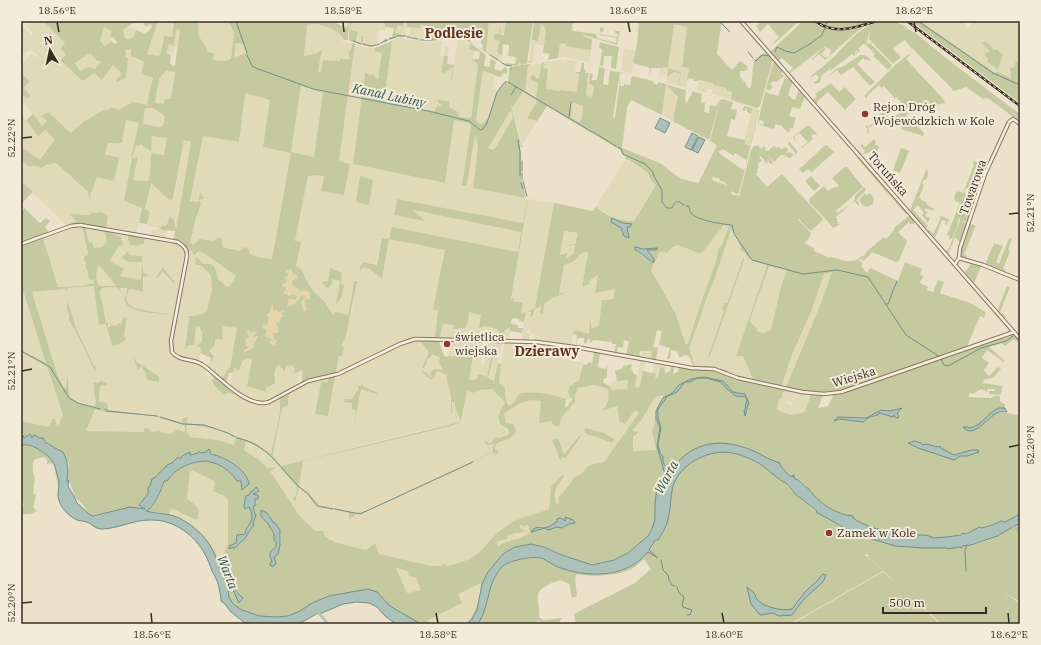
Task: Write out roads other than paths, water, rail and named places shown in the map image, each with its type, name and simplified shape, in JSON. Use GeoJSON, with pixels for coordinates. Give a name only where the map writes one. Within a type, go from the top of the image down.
{"type":"FeatureCollection","features":[{"type":"Feature","properties":{"kind":"street","name":"Toruńska"},"geometry":{"type":"LineString","coordinates":[[741,21],[1020,339]]}},
{"type":"Feature","properties":{"kind":"street","name":"Towarowa"},"geometry":{"type":"LineString","coordinates":[[955,264],[959,258],[960,248],[985,174],[1009,122],[1013,119],[1020,124]]}},
{"type":"Feature","properties":{"kind":"street","name":"Wiejska"},"geometry":{"type":"LineString","coordinates":[[21,244],[70,226],[80,225],[178,242],[187,250],[187,256],[171,341],[172,352],[179,358],[199,363],[241,395],[258,403],[269,402],[308,381],[338,374],[400,344],[415,339],[537,342],[695,368],[714,369],[738,378],[797,392],[815,394],[834,393],[850,389],[1014,332]]}},
{"type":"Feature","properties":{"kind":"street"},"geometry":{"type":"LineString","coordinates":[[959,258],[1020,280]]}},
{"type":"Feature","properties":{"kind":"water"},"geometry":{"type":"Polygon","coordinates":[[[660,118],[670,123],[665,133],[655,128],[660,118]]]}},
{"type":"Feature","properties":{"kind":"water"},"geometry":{"type":"Polygon","coordinates":[[[692,133],[698,136],[691,150],[685,147],[692,133]]]}},
{"type":"Feature","properties":{"kind":"water"},"geometry":{"type":"Polygon","coordinates":[[[699,137],[705,140],[698,153],[692,150],[699,137]]]}},
{"type":"Feature","properties":{"kind":"water"},"geometry":{"type":"Polygon","coordinates":[[[612,218],[623,223],[632,224],[630,227],[627,227],[629,238],[624,236],[621,228],[611,222],[612,218]]]}},
{"type":"Feature","properties":{"kind":"water"},"geometry":{"type":"Polygon","coordinates":[[[635,247],[643,249],[658,248],[656,250],[647,250],[654,259],[654,262],[635,250],[635,247]]]}},
{"type":"Feature","properties":{"kind":"water"},"geometry":{"type":"Polygon","coordinates":[[[705,377],[723,381],[733,392],[745,394],[749,403],[745,416],[744,410],[746,408],[746,397],[736,396],[721,382],[706,378],[698,378],[705,377]]]}},
{"type":"Feature","properties":{"kind":"water"},"geometry":{"type":"Polygon","coordinates":[[[697,378],[690,382],[685,382],[691,379],[697,378]]]}},
{"type":"Feature","properties":{"kind":"water"},"geometry":{"type":"Polygon","coordinates":[[[685,382],[677,392],[666,397],[658,409],[658,418],[661,428],[658,444],[660,453],[663,457],[663,462],[670,473],[679,461],[691,451],[708,444],[725,443],[742,447],[780,463],[788,474],[792,477],[794,475],[794,478],[809,489],[817,499],[828,507],[834,511],[853,516],[853,518],[865,525],[875,528],[888,530],[890,532],[897,531],[898,533],[906,533],[911,535],[926,535],[934,538],[961,535],[963,533],[965,534],[979,527],[982,528],[1001,521],[1005,522],[1020,514],[1020,523],[997,536],[971,545],[962,546],[962,548],[959,547],[948,549],[895,546],[848,530],[817,513],[816,510],[795,494],[786,483],[760,464],[743,456],[727,452],[719,452],[694,461],[679,475],[672,490],[667,525],[658,540],[655,540],[649,550],[658,558],[648,552],[640,560],[620,571],[598,574],[586,574],[562,569],[541,558],[516,560],[503,566],[494,578],[485,609],[478,624],[467,624],[477,610],[482,584],[488,572],[503,554],[515,547],[531,544],[544,547],[592,565],[614,560],[628,553],[648,536],[655,519],[657,486],[659,481],[664,480],[668,476],[664,471],[657,446],[660,427],[656,419],[656,411],[663,398],[671,394],[679,385],[685,382]]]}},
{"type":"Feature","properties":{"kind":"water"},"geometry":{"type":"Polygon","coordinates":[[[902,408],[897,413],[899,416],[898,418],[894,415],[893,417],[879,413],[878,415],[870,417],[863,422],[840,419],[834,421],[838,417],[866,418],[881,410],[889,411],[902,408]]]}},
{"type":"Feature","properties":{"kind":"water"},"geometry":{"type":"Polygon","coordinates":[[[999,408],[1005,408],[1007,412],[1001,412],[993,415],[976,429],[971,431],[963,427],[969,428],[978,425],[999,408]]]}},
{"type":"Feature","properties":{"kind":"water"},"geometry":{"type":"Polygon","coordinates":[[[30,434],[32,438],[36,435],[39,438],[43,438],[45,442],[63,452],[67,463],[67,482],[69,480],[68,486],[77,503],[93,516],[130,507],[145,509],[139,505],[148,494],[148,487],[150,486],[152,479],[167,465],[190,452],[190,455],[198,453],[199,451],[201,453],[206,452],[209,449],[211,454],[228,460],[239,468],[244,473],[249,484],[242,490],[241,481],[237,481],[229,471],[213,462],[202,461],[185,466],[175,472],[167,481],[164,481],[154,503],[146,511],[171,515],[179,518],[185,521],[200,534],[212,549],[220,570],[225,578],[243,598],[239,603],[233,590],[230,588],[229,584],[227,584],[229,597],[233,604],[242,610],[260,616],[288,616],[329,596],[368,589],[377,592],[390,606],[421,624],[396,624],[385,616],[377,607],[369,603],[356,602],[343,604],[322,613],[318,613],[297,624],[245,623],[231,612],[221,601],[218,583],[202,549],[188,534],[179,528],[170,523],[143,520],[113,528],[100,529],[88,522],[77,520],[70,516],[64,510],[58,499],[59,481],[52,461],[48,456],[36,448],[29,445],[21,445],[21,435],[23,435],[24,438],[30,434]]]}},
{"type":"Feature","properties":{"kind":"water"},"geometry":{"type":"Polygon","coordinates":[[[915,441],[923,445],[940,446],[954,455],[972,450],[978,450],[979,452],[967,456],[960,456],[954,460],[918,448],[908,443],[915,441]]]}},
{"type":"Feature","properties":{"kind":"water"},"geometry":{"type":"Polygon","coordinates":[[[256,487],[259,491],[253,494],[258,495],[258,499],[255,499],[256,505],[254,505],[256,515],[253,524],[254,526],[234,549],[233,547],[229,549],[229,546],[236,543],[237,535],[245,534],[251,521],[252,516],[249,507],[245,509],[244,503],[246,496],[249,495],[256,487]]]}},
{"type":"Feature","properties":{"kind":"water"},"geometry":{"type":"Polygon","coordinates":[[[261,510],[267,513],[280,530],[280,545],[278,554],[274,557],[276,564],[272,567],[270,564],[272,561],[270,552],[276,547],[276,542],[274,540],[274,534],[261,516],[261,510]]]}},
{"type":"Feature","properties":{"kind":"water"},"geometry":{"type":"Polygon","coordinates":[[[565,517],[573,520],[575,523],[569,524],[562,528],[557,527],[548,530],[545,528],[531,532],[537,527],[549,527],[557,522],[557,519],[561,518],[565,521],[565,517]]]}},
{"type":"Feature","properties":{"kind":"water"},"geometry":{"type":"Polygon","coordinates":[[[823,574],[826,575],[823,582],[804,599],[792,615],[779,616],[773,613],[760,615],[751,604],[747,587],[755,594],[756,598],[760,602],[765,605],[782,610],[792,609],[805,592],[823,574]]]}},
{"type":"Feature","properties":{"kind":"waterway","name":"Kanał Lubiny"},"geometry":{"type":"LineString","coordinates":[[236,21],[247,53]]}},
{"type":"Feature","properties":{"kind":"waterway"},"geometry":{"type":"LineString","coordinates":[[719,21],[730,32]]}},
{"type":"Feature","properties":{"kind":"waterway"},"geometry":{"type":"LineString","coordinates":[[825,26],[828,21]]}},
{"type":"Feature","properties":{"kind":"waterway"},"geometry":{"type":"LineString","coordinates":[[918,21],[993,73],[1020,85]]}},
{"type":"Feature","properties":{"kind":"waterway"},"geometry":{"type":"LineString","coordinates":[[775,52],[777,47],[794,53],[822,35],[825,28]]}},
{"type":"Feature","properties":{"kind":"waterway"},"geometry":{"type":"LineString","coordinates":[[397,36],[403,36]]}},
{"type":"Feature","properties":{"kind":"waterway"},"geometry":{"type":"LineString","coordinates":[[390,39],[396,37]]}},
{"type":"Feature","properties":{"kind":"waterway"},"geometry":{"type":"LineString","coordinates":[[412,38],[418,39]]}},
{"type":"Feature","properties":{"kind":"waterway"},"geometry":{"type":"LineString","coordinates":[[439,39],[444,38]]}},
{"type":"Feature","properties":{"kind":"waterway"},"geometry":{"type":"LineString","coordinates":[[381,43],[387,40]]}},
{"type":"Feature","properties":{"kind":"waterway"},"geometry":{"type":"LineString","coordinates":[[420,40],[430,40]]}},
{"type":"Feature","properties":{"kind":"waterway"},"geometry":{"type":"LineString","coordinates":[[353,41],[361,44]]}},
{"type":"Feature","properties":{"kind":"waterway"},"geometry":{"type":"LineString","coordinates":[[363,44],[371,46],[376,45]]}},
{"type":"Feature","properties":{"kind":"waterway"},"geometry":{"type":"LineString","coordinates":[[748,52],[753,58]]}},
{"type":"Feature","properties":{"kind":"waterway","name":"Kanał Lubiny"},"geometry":{"type":"LineString","coordinates":[[247,55],[252,66],[313,89],[428,111],[469,121],[480,130],[483,129],[487,123],[497,92],[505,82],[507,82]]}},
{"type":"Feature","properties":{"kind":"waterway"},"geometry":{"type":"LineString","coordinates":[[755,60],[756,61],[762,55],[770,56]]}},
{"type":"Feature","properties":{"kind":"waterway"},"geometry":{"type":"LineString","coordinates":[[492,56],[498,60]]}},
{"type":"Feature","properties":{"kind":"waterway"},"geometry":{"type":"LineString","coordinates":[[505,65],[511,66]]}},
{"type":"Feature","properties":{"kind":"waterway","name":"Kanał Lubiny"},"geometry":{"type":"LineString","coordinates":[[508,82],[592,132]]}},
{"type":"Feature","properties":{"kind":"waterway"},"geometry":{"type":"LineString","coordinates":[[511,95],[516,87]]}},
{"type":"Feature","properties":{"kind":"waterway"},"geometry":{"type":"LineString","coordinates":[[569,117],[571,102]]}},
{"type":"Feature","properties":{"kind":"waterway","name":"Kanał Lubiny"},"geometry":{"type":"LineString","coordinates":[[593,132],[616,146]]}},
{"type":"Feature","properties":{"kind":"waterway"},"geometry":{"type":"LineString","coordinates":[[518,140],[520,152],[520,176]]}},
{"type":"Feature","properties":{"kind":"waterway","name":"Kanał Lubiny"},"geometry":{"type":"LineString","coordinates":[[618,147],[621,149],[623,154],[645,164],[652,171],[662,190],[662,202],[667,208],[672,208],[676,202],[684,205]]}},
{"type":"Feature","properties":{"kind":"waterway"},"geometry":{"type":"LineString","coordinates":[[522,161],[522,171]]}},
{"type":"Feature","properties":{"kind":"waterway"},"geometry":{"type":"LineString","coordinates":[[522,173],[522,179]]}},
{"type":"Feature","properties":{"kind":"waterway"},"geometry":{"type":"LineString","coordinates":[[523,181],[525,189]]}},
{"type":"Feature","properties":{"kind":"waterway"},"geometry":{"type":"LineString","coordinates":[[521,183],[523,189]]}},
{"type":"Feature","properties":{"kind":"waterway"},"geometry":{"type":"LineString","coordinates":[[525,190],[527,196]]}},
{"type":"Feature","properties":{"kind":"waterway","name":"Kanał Lubiny"},"geometry":{"type":"LineString","coordinates":[[686,206],[689,206],[691,213],[698,218],[731,225]]}},
{"type":"Feature","properties":{"kind":"waterway","name":"Kanał Lubiny"},"geometry":{"type":"LineString","coordinates":[[732,225],[734,234],[752,260],[803,274],[837,270],[868,277],[906,335],[940,357]]}},
{"type":"Feature","properties":{"kind":"waterway"},"geometry":{"type":"LineString","coordinates":[[886,304],[888,304],[897,281]]}},
{"type":"Feature","properties":{"kind":"waterway","name":"Kanał Lubiny"},"geometry":{"type":"LineString","coordinates":[[941,359],[944,365],[948,366],[981,348],[1006,341],[1013,336]]}},
{"type":"Feature","properties":{"kind":"waterway"},"geometry":{"type":"LineString","coordinates":[[21,351],[50,367],[69,398],[78,403],[100,409]]}},
{"type":"Feature","properties":{"kind":"waterway"},"geometry":{"type":"LineString","coordinates":[[105,409],[107,411],[157,416]]}},
{"type":"Feature","properties":{"kind":"waterway"},"geometry":{"type":"LineString","coordinates":[[160,417],[183,424],[204,425],[228,433],[235,437]]}},
{"type":"Feature","properties":{"kind":"waterway"},"geometry":{"type":"LineString","coordinates":[[237,438],[250,442],[261,448],[280,466]]}},
{"type":"Feature","properties":{"kind":"waterway"},"geometry":{"type":"LineString","coordinates":[[335,509],[360,514],[473,462]]}},
{"type":"Feature","properties":{"kind":"waterway"},"geometry":{"type":"LineString","coordinates":[[281,467],[298,486],[308,494],[317,506],[333,509]]}},
{"type":"Feature","properties":{"kind":"waterway"},"geometry":{"type":"LineString","coordinates":[[1012,526],[1020,531]]}},
{"type":"Feature","properties":{"kind":"waterway"},"geometry":{"type":"LineString","coordinates":[[966,571],[965,550],[967,545]]}},
{"type":"Feature","properties":{"kind":"waterway"},"geometry":{"type":"LineString","coordinates":[[661,560],[663,570],[668,575],[672,585],[675,586]]}},
{"type":"Feature","properties":{"kind":"waterway"},"geometry":{"type":"LineString","coordinates":[[677,587],[679,593],[684,597],[683,607],[692,610],[690,615],[687,615]]}},
{"type":"Feature","properties":{"kind":"waterway"},"geometry":{"type":"LineString","coordinates":[[318,612],[328,624]]}},
{"type":"Feature","properties":{"kind":"railway"},"geometry":{"type":"LineString","coordinates":[[815,21],[829,28],[837,29],[852,28],[874,22]]}},
{"type":"Feature","properties":{"kind":"railway"},"geometry":{"type":"LineString","coordinates":[[907,21],[1020,106]]}},
{"type":"Feature","properties":{"kind":"place","name":"Rejon Dróg Wojewódzkich w Kole"},"geometry":{"type":"Point","coordinates":[865,114]}},
{"type":"Feature","properties":{"kind":"place","name":"świetlica wiejska"},"geometry":{"type":"Point","coordinates":[447,344]}},
{"type":"Feature","properties":{"kind":"place","name":"Zamek w Kole"},"geometry":{"type":"Point","coordinates":[829,533]}},
{"type":"Feature","properties":{"kind":"district","name":"Podlesie"},"geometry":{"type":"Point","coordinates":[454,33]}},
{"type":"Feature","properties":{"kind":"district","name":"Dzierawy"},"geometry":{"type":"Point","coordinates":[547,351]}},
{"type":"Feature","properties":{"kind":"water label","name":"Warta"},"geometry":{"type":"Point","coordinates":[666,477]}},
{"type":"Feature","properties":{"kind":"water label","name":"Warta"},"geometry":{"type":"Point","coordinates":[228,572]}}]}
